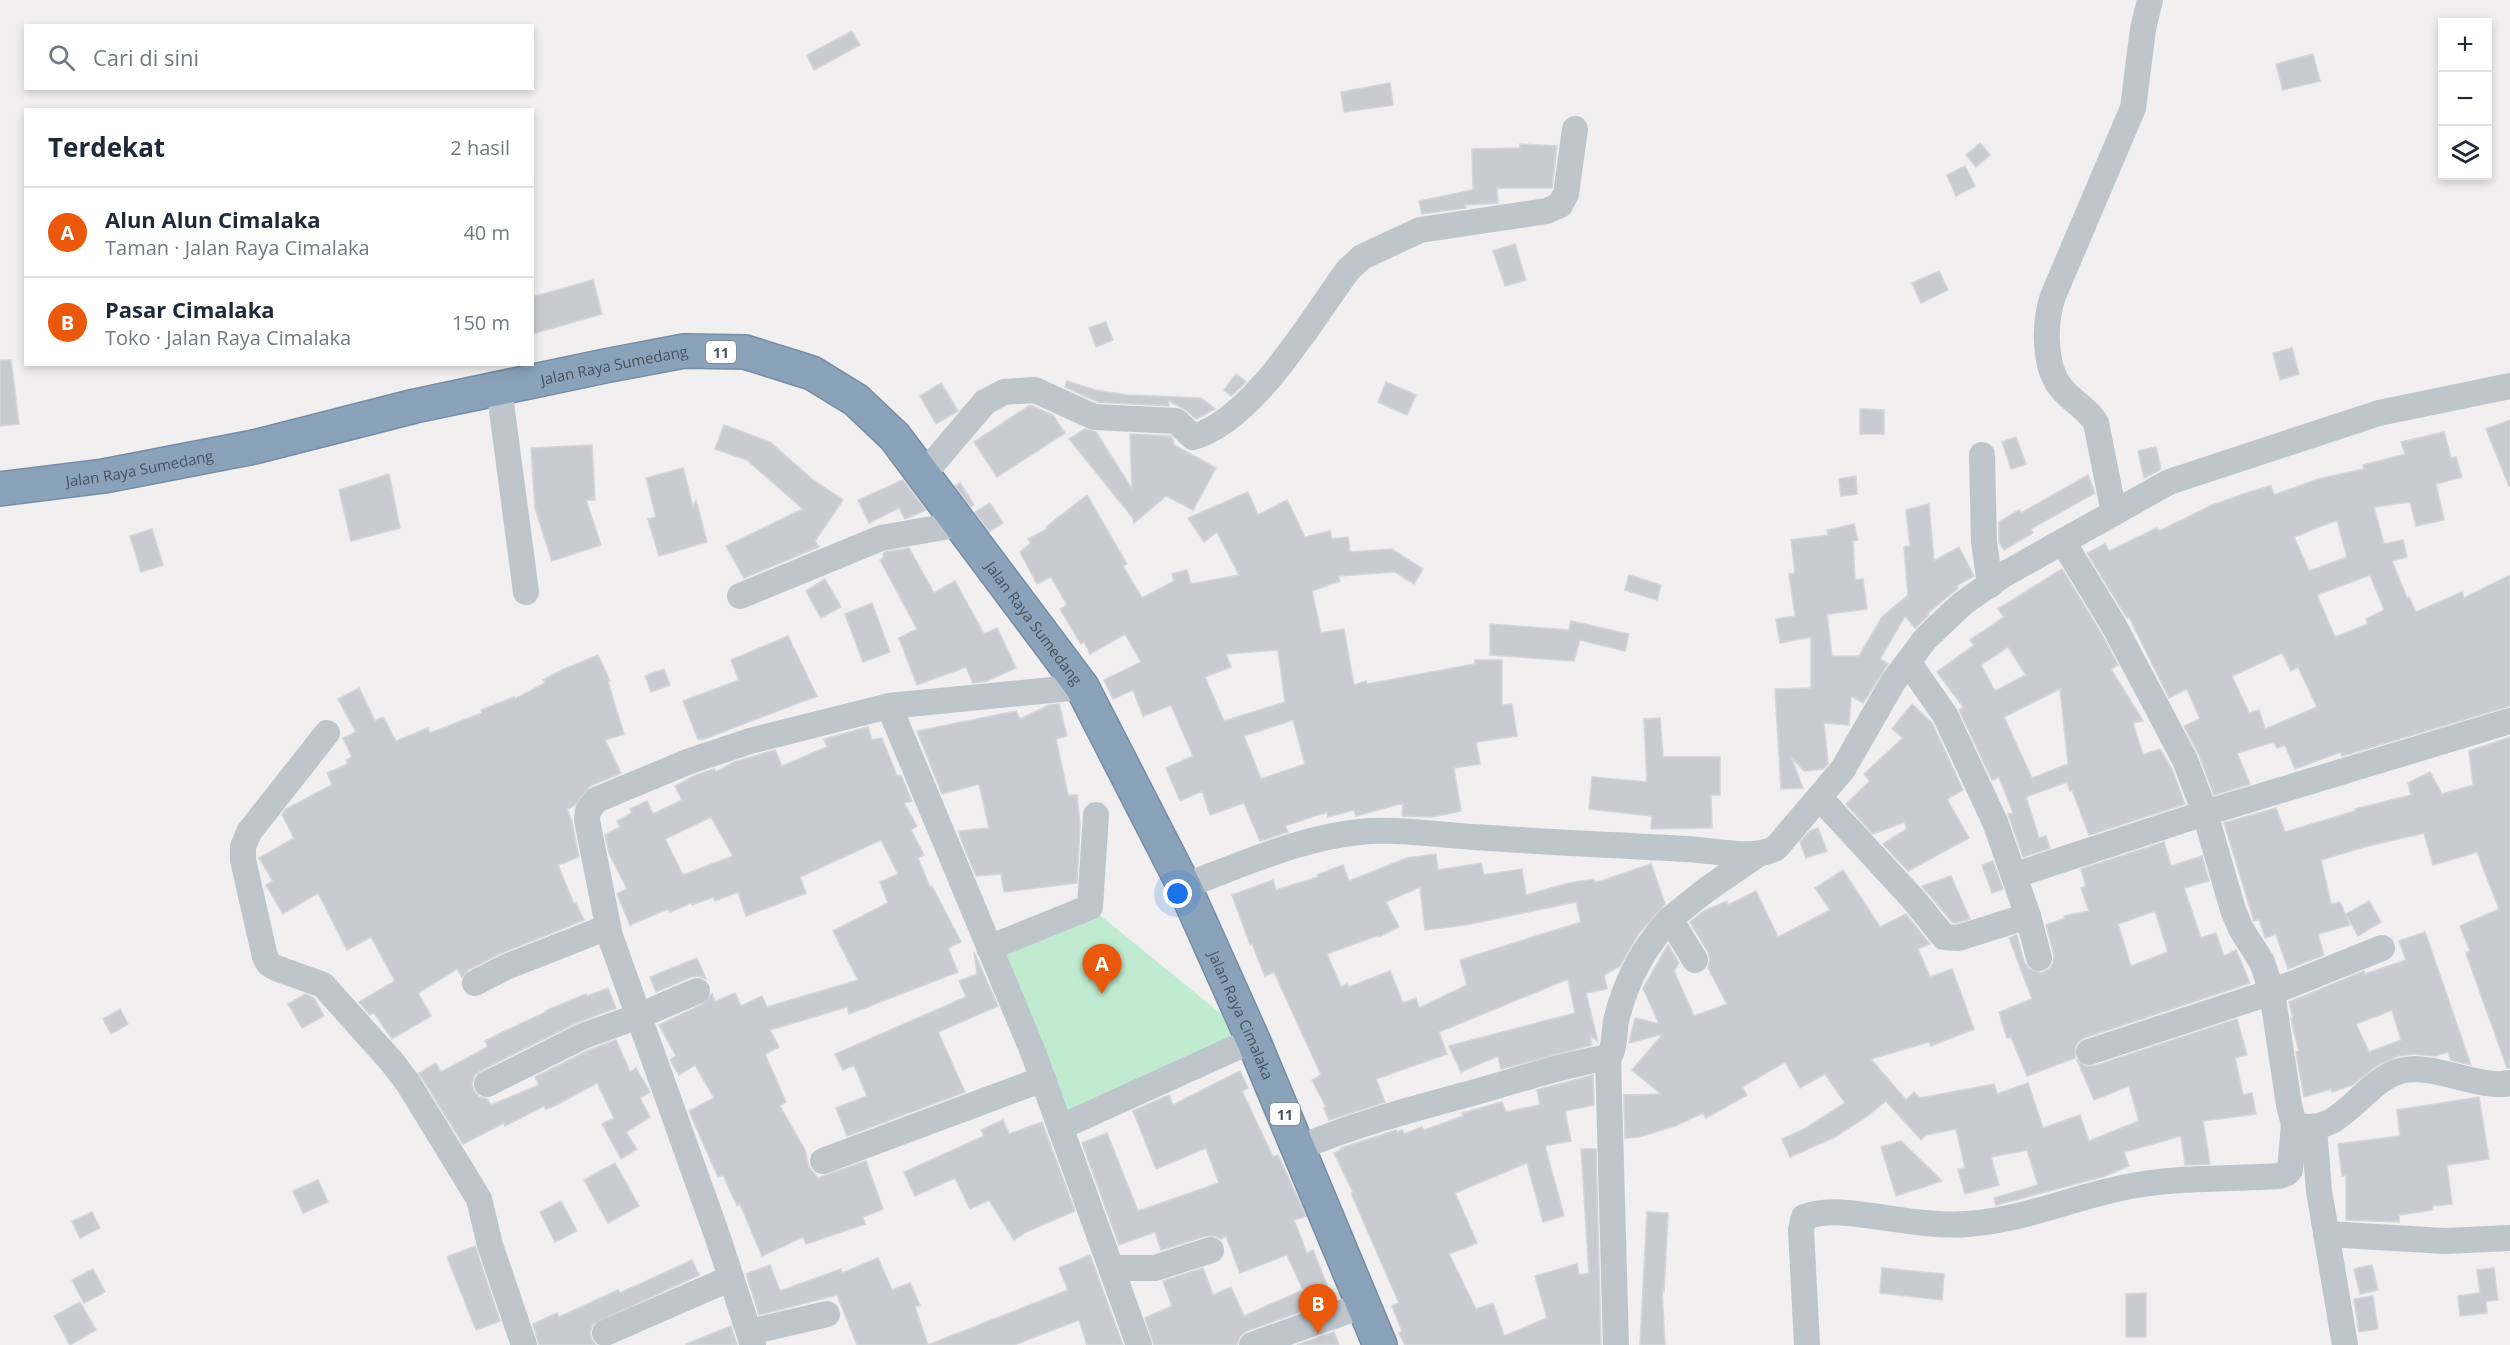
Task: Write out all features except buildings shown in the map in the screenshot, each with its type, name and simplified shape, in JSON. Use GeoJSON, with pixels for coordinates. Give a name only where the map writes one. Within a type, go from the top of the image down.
{"type":"FeatureCollection","features":[{"type":"Feature","properties":{"kind":"highway","name":"Jalan Raya Sumedang"},"geometry":{"type":"LineString","coordinates":[[0,489],[104,476],[254,447],[415,406],[684,351],[745,352],[812,373],[856,400],[895,437],[1082,687],[1184,886]]}},
{"type":"Feature","properties":{"kind":"highway","name":"Jalan Raya Cimalaka"},"geometry":{"type":"LineString","coordinates":[[1184,886],[1253,1040],[1380,1345]]}},
{"type":"Feature","properties":{"kind":"street"},"geometry":{"type":"LineString","coordinates":[[2114,513],[2096,423],[2091,415],[2058,384],[2045,337],[2053,296],[2133,108],[2143,29],[2150,0]]}},
{"type":"Feature","properties":{"kind":"street"},"geometry":{"type":"LineString","coordinates":[[923,475],[985,402],[1004,393],[1035,390],[1094,417],[1176,421],[1193,437],[1212,430],[1260,390],[1351,266],[1362,256],[1420,230],[1547,211],[1560,205],[1566,194],[1575,129]]}},
{"type":"Feature","properties":{"kind":"street"},"geometry":{"type":"LineString","coordinates":[[1184,886],[1295,846],[1335,835],[1369,831],[1407,830],[1472,837],[1767,854],[1776,848],[1843,768],[1908,662],[1934,631],[1962,604],[1990,585],[2169,482],[2379,413],[2510,387]]}},
{"type":"Feature","properties":{"kind":"street"},"geometry":{"type":"LineString","coordinates":[[499,388],[526,592]]}},
{"type":"Feature","properties":{"kind":"street"},"geometry":{"type":"LineString","coordinates":[[1982,455],[1984,542],[1990,585]]}},
{"type":"Feature","properties":{"kind":"street"},"geometry":{"type":"LineString","coordinates":[[740,596],[881,538],[961,524]]}},
{"type":"Feature","properties":{"kind":"street"},"geometry":{"type":"LineString","coordinates":[[2063,542],[2113,624],[2185,759],[2205,813],[2233,910],[2241,929],[2262,962],[2272,993],[2289,1105],[2304,1126],[2345,1345]]}},
{"type":"Feature","properties":{"kind":"street"},"geometry":{"type":"LineString","coordinates":[[1908,662],[1945,715],[1995,822],[2015,875],[2039,958]]}},
{"type":"Feature","properties":{"kind":"street"},"geometry":{"type":"LineString","coordinates":[[827,1314],[751,1339],[608,927],[587,820],[588,811],[596,800],[690,761],[750,741],[889,706],[1082,687]]}},
{"type":"Feature","properties":{"kind":"street"},"geometry":{"type":"LineString","coordinates":[[889,706],[1043,1079],[1139,1345]]}},
{"type":"Feature","properties":{"kind":"street"},"geometry":{"type":"LineString","coordinates":[[2015,875],[2205,813],[2510,721]]}},
{"type":"Feature","properties":{"kind":"street"},"geometry":{"type":"LineString","coordinates":[[327,734],[249,832],[243,847],[243,860],[265,957],[269,964],[276,968],[323,985],[408,1083],[479,1199],[490,1245],[524,1345]]}},
{"type":"Feature","properties":{"kind":"street"},"geometry":{"type":"LineString","coordinates":[[1820,798],[1907,892],[1944,937],[1958,938],[2028,916]]}},
{"type":"Feature","properties":{"kind":"street"},"geometry":{"type":"LineString","coordinates":[[989,948],[1090,907],[1096,815]]}},
{"type":"Feature","properties":{"kind":"street"},"geometry":{"type":"LineString","coordinates":[[1299,1148],[1367,1122],[1602,1058],[1612,1053],[1616,1024],[1631,975],[1644,953],[1670,919],[1745,854]]}},
{"type":"Feature","properties":{"kind":"street"},"geometry":{"type":"LineString","coordinates":[[1670,919],[1695,960]]}},
{"type":"Feature","properties":{"kind":"street"},"geometry":{"type":"LineString","coordinates":[[475,983],[506,967],[608,927]]}},
{"type":"Feature","properties":{"kind":"street"},"geometry":{"type":"LineString","coordinates":[[2089,1052],[2272,993],[2382,948]]}},
{"type":"Feature","properties":{"kind":"street"},"geometry":{"type":"LineString","coordinates":[[487,1084],[583,1036],[639,1016],[697,991]]}},
{"type":"Feature","properties":{"kind":"street"},"geometry":{"type":"LineString","coordinates":[[1061,1127],[1253,1040]]}},
{"type":"Feature","properties":{"kind":"street"},"geometry":{"type":"LineString","coordinates":[[1602,1058],[1616,1345]]}},
{"type":"Feature","properties":{"kind":"street"},"geometry":{"type":"LineString","coordinates":[[2304,1126],[2327,1125],[2385,1079],[2399,1071],[2412,1070],[2496,1084],[2510,1083]]}},
{"type":"Feature","properties":{"kind":"street"},"geometry":{"type":"LineString","coordinates":[[823,1161],[1043,1079]]}},
{"type":"Feature","properties":{"kind":"street"},"geometry":{"type":"LineString","coordinates":[[1807,1345],[1801,1230],[1804,1217],[1816,1213],[1839,1212],[1920,1223],[1965,1224],[1997,1221],[2137,1185],[2188,1178],[2279,1176],[2290,1170],[2304,1126]]}},
{"type":"Feature","properties":{"kind":"street"},"geometry":{"type":"LineString","coordinates":[[2326,1234],[2445,1241],[2510,1238]]}},
{"type":"Feature","properties":{"kind":"street"},"geometry":{"type":"LineString","coordinates":[[1113,1268],[1155,1268],[1211,1250]]}},
{"type":"Feature","properties":{"kind":"street"},"geometry":{"type":"LineString","coordinates":[[605,1333],[731,1278]]}},
{"type":"Feature","properties":{"kind":"street"},"geometry":{"type":"LineString","coordinates":[[1252,1345],[1364,1305]]}},
{"type":"Feature","properties":{"kind":"green space"},"geometry":{"type":"Polygon","coordinates":[[[1090,907],[1253,1040],[1061,1127],[989,948],[1090,907]]]}},
{"type":"Feature","properties":{"kind":"place","name":"Alun Alun Cimalaka"},"geometry":{"type":"Point","coordinates":[1102,994]}},
{"type":"Feature","properties":{"kind":"place","name":"Pasar Cimalaka"},"geometry":{"type":"Point","coordinates":[1318,1334]}}]}
